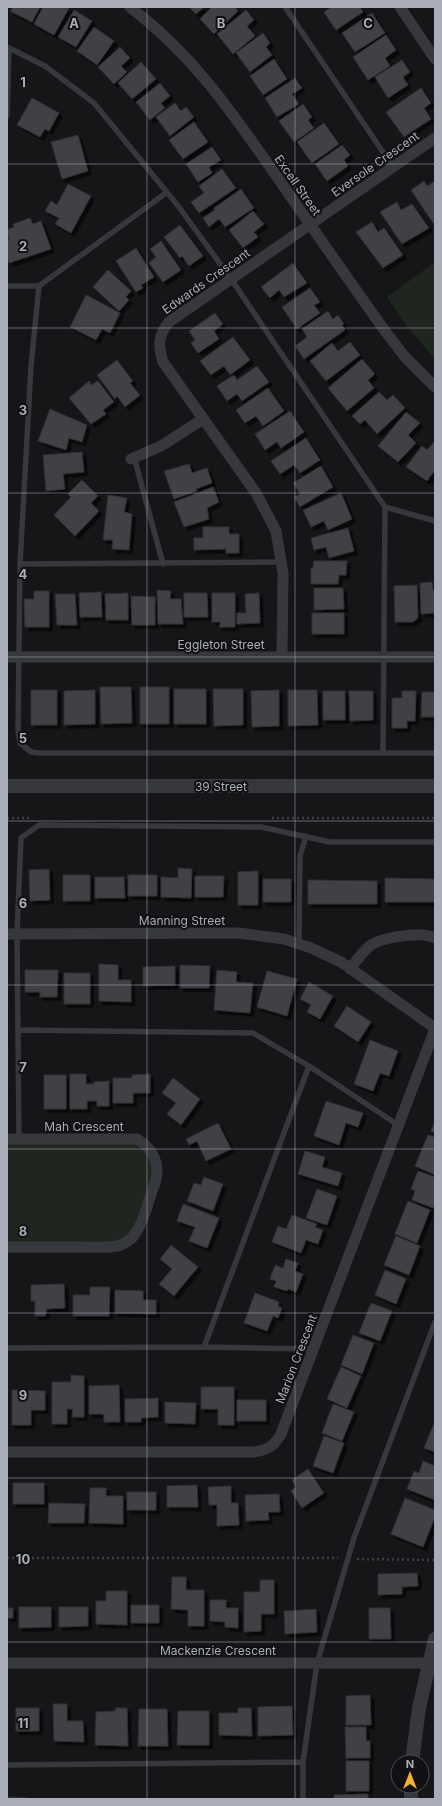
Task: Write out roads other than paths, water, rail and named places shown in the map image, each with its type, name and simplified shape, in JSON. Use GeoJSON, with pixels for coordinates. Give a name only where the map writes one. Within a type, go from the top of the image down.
{"type":"FeatureCollection","features":[{"type":"Feature","properties":{"kind":"street","name":"Excell Street"},"geometry":{"type":"LineString","coordinates":[[130,7],[159,30],[224,101],[385,331],[405,357],[435,387]]}},
{"type":"Feature","properties":{"kind":"street"},"geometry":{"type":"LineString","coordinates":[[400,7],[435,59]]}},
{"type":"Feature","properties":{"kind":"street","name":"Eversole Crescent"},"geometry":{"type":"LineString","coordinates":[[310,225],[435,138]]}},
{"type":"Feature","properties":{"kind":"street","name":"Edwards Crescent"},"geometry":{"type":"LineString","coordinates":[[282,657],[282,562],[276,531],[264,505],[163,362],[160,352],[160,335],[169,322],[310,225]]}},
{"type":"Feature","properties":{"kind":"street"},"geometry":{"type":"LineString","coordinates":[[133,458],[173,439],[203,418]]}},
{"type":"Feature","properties":{"kind":"street","name":"Eggleton Street"},"geometry":{"type":"LineString","coordinates":[[7,657],[435,657]]}},
{"type":"Feature","properties":{"kind":"street","name":"39 Street"},"geometry":{"type":"LineString","coordinates":[[7,786],[435,786]]}},
{"type":"Feature","properties":{"kind":"street","name":"Manning Street"},"geometry":{"type":"LineString","coordinates":[[12,934],[239,933],[270,936],[299,944],[330,957],[350,968],[435,1028]]}},
{"type":"Feature","properties":{"kind":"street"},"geometry":{"type":"LineString","coordinates":[[350,968],[366,949],[377,943],[415,934],[422,934],[435,938]]}},
{"type":"Feature","properties":{"kind":"street","name":"Marion Crescent"},"geometry":{"type":"LineString","coordinates":[[7,1452],[254,1452],[269,1449],[281,1434],[435,1028]]}},
{"type":"Feature","properties":{"kind":"street","name":"Mah Crescent"},"geometry":{"type":"LineString","coordinates":[[7,1139],[137,1139],[146,1144],[152,1151],[156,1159],[158,1169],[157,1177],[139,1225],[126,1243],[108,1247],[7,1247]]}},
{"type":"Feature","properties":{"kind":"street"},"geometry":{"type":"LineString","coordinates":[[413,1754],[419,1708],[435,1639]]}},
{"type":"Feature","properties":{"kind":"street","name":"Mackenzie Crescent"},"geometry":{"type":"LineString","coordinates":[[7,1663],[429,1662]]}},
{"type":"Feature","properties":{"kind":"lane"},"geometry":{"type":"LineString","coordinates":[[286,7],[393,167]]}},
{"type":"Feature","properties":{"kind":"lane"},"geometry":{"type":"LineString","coordinates":[[7,116],[8,48],[45,66],[94,103],[166,193],[179,207],[231,279],[385,506],[383,752]]}},
{"type":"Feature","properties":{"kind":"lane"},"geometry":{"type":"LineString","coordinates":[[7,286],[39,286],[166,193]]}},
{"type":"Feature","properties":{"kind":"lane"},"geometry":{"type":"LineString","coordinates":[[39,286],[31,366],[20,564],[18,657],[18,732],[20,742],[31,752],[39,754],[435,753]]}},
{"type":"Feature","properties":{"kind":"lane"},"geometry":{"type":"LineString","coordinates":[[133,458],[163,564]]}},
{"type":"Feature","properties":{"kind":"lane"},"geometry":{"type":"LineString","coordinates":[[385,506],[435,521]]}},
{"type":"Feature","properties":{"kind":"lane"},"geometry":{"type":"LineString","coordinates":[[20,564],[282,562]]}},
{"type":"Feature","properties":{"kind":"lane"},"geometry":{"type":"LineString","coordinates":[[19,1139],[19,1030],[12,934],[21,838],[39,825],[261,827],[330,842],[435,842]]}},
{"type":"Feature","properties":{"kind":"lane"},"geometry":{"type":"LineString","coordinates":[[299,944],[300,856],[306,836]]}},
{"type":"Feature","properties":{"kind":"lane"},"geometry":{"type":"LineString","coordinates":[[19,1030],[253,1033],[309,1066],[398,1126]]}},
{"type":"Feature","properties":{"kind":"lane"},"geometry":{"type":"LineString","coordinates":[[204,1347],[309,1066]]}},
{"type":"Feature","properties":{"kind":"lane"},"geometry":{"type":"LineString","coordinates":[[303,1799],[303,1762],[317,1663],[354,1538],[435,1322]]}},
{"type":"Feature","properties":{"kind":"lane"},"geometry":{"type":"LineString","coordinates":[[7,1348],[204,1347],[314,1349]]}},
{"type":"Feature","properties":{"kind":"lane"},"geometry":{"type":"LineString","coordinates":[[7,1765],[303,1762]]}}]}
